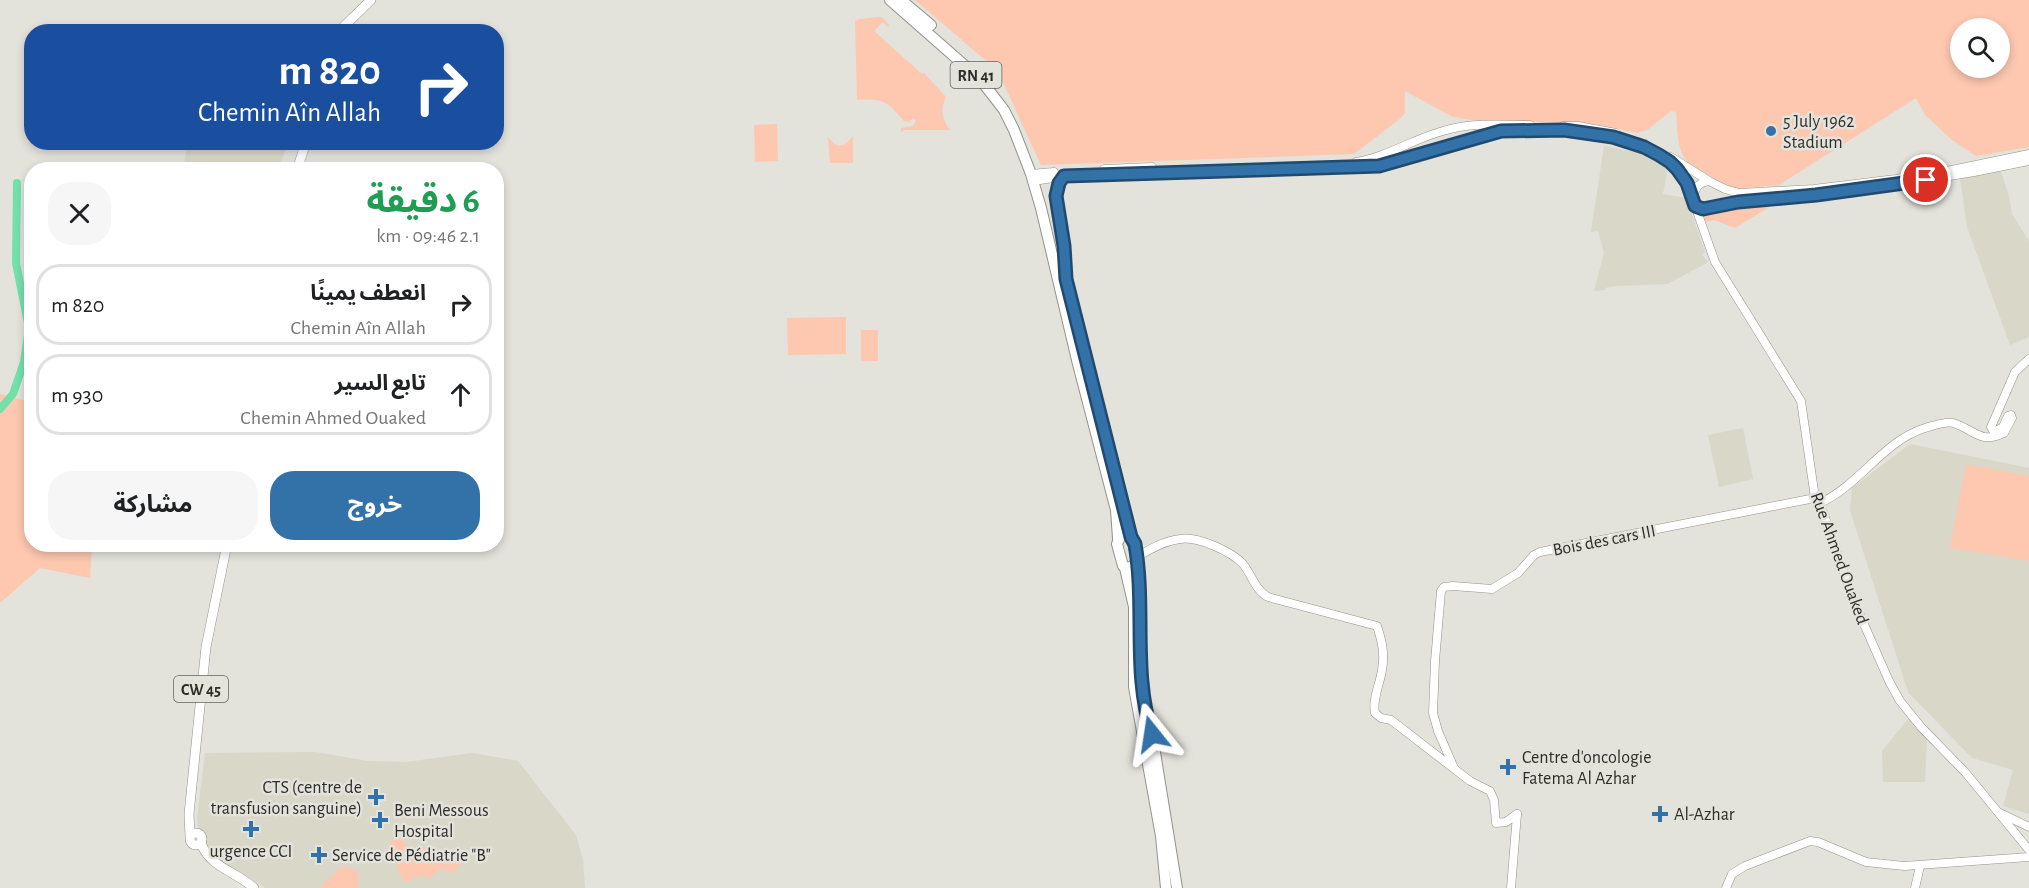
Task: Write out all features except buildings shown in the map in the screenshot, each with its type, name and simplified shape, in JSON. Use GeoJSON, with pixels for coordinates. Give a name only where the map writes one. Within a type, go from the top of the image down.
{"type":"FeatureCollection","features":[{"type":"Feature","properties":{"kind":"highway","name":"RN 41"},"geometry":{"type":"LineString","coordinates":[[890,0],[986,86],[1004,110],[1035,177],[1078,364],[1116,510],[1118,538]]}},
{"type":"Feature","properties":{"kind":"highway","name":"RN 41"},"geometry":{"type":"LineString","coordinates":[[901,0],[962,53],[994,86],[1021,130],[1066,279],[1133,540]]}},
{"type":"Feature","properties":{"kind":"highway"},"geometry":{"type":"LineString","coordinates":[[1064,176],[1059,183],[1056,196],[1064,246],[1066,279]]}},
{"type":"Feature","properties":{"kind":"highway"},"geometry":{"type":"LineString","coordinates":[[1167,888],[1163,850],[1135,694],[1132,650],[1134,607],[1125,568],[1118,552],[1118,538],[1123,534],[1133,540],[1137,560],[1141,605],[1141,689],[1152,734],[1178,888]]}},
{"type":"Feature","properties":{"kind":"highway"},"geometry":{"type":"LineString","coordinates":[[1125,568],[1132,567],[1137,560]]}},
{"type":"Feature","properties":{"kind":"main road"},"geometry":{"type":"LineString","coordinates":[[337,24],[346,13],[362,0]]}},
{"type":"Feature","properties":{"kind":"main road"},"geometry":{"type":"LineString","coordinates":[[346,24],[371,0]]}},
{"type":"Feature","properties":{"kind":"main road"},"geometry":{"type":"LineString","coordinates":[[1035,177],[1378,161],[1436,133],[1453,128],[1479,125],[1578,126],[1622,135],[1648,146],[1709,181],[1739,193],[1814,189],[1896,179],[1967,168],[2029,154]]}},
{"type":"Feature","properties":{"kind":"main road"},"geometry":{"type":"LineString","coordinates":[[1479,125],[1482,136]]}},
{"type":"Feature","properties":{"kind":"main road"},"geometry":{"type":"LineString","coordinates":[[1035,177],[1136,167],[1378,161],[1501,131],[1564,130],[1613,137],[1648,146]]}},
{"type":"Feature","properties":{"kind":"main road","name":"Rue Ahmed Ouaked"},"geometry":{"type":"LineString","coordinates":[[1648,146],[1670,162],[1687,183],[1715,262],[1801,402],[1817,501],[1839,554],[1852,597],[1895,691],[1917,722],[1965,772],[2029,849]]}},
{"type":"Feature","properties":{"kind":"main road"},"geometry":{"type":"LineString","coordinates":[[1709,181],[1697,187],[1697,207],[1816,195],[1926,180],[2029,161]]}},
{"type":"Feature","properties":{"kind":"main road"},"geometry":{"type":"LineString","coordinates":[[1722,187],[1729,195],[1726,204]]}},
{"type":"Feature","properties":{"kind":"main road"},"geometry":{"type":"LineString","coordinates":[[1817,501],[1841,492],[1898,441],[1919,431],[1951,422],[1987,438],[2004,433],[2012,418],[2011,415],[1999,430],[1993,431],[1991,427],[2015,372],[2029,359]]}},
{"type":"Feature","properties":{"kind":"main road","name":"Bois des cars III"},"geometry":{"type":"LineString","coordinates":[[1454,768],[1438,731],[1432,698],[1441,591],[1446,586],[1489,590],[1518,573],[1534,555],[1540,552],[1817,501]]}},
{"type":"Feature","properties":{"kind":"main road"},"geometry":{"type":"LineString","coordinates":[[1137,560],[1152,547],[1184,538],[1229,552],[1240,561],[1260,592],[1268,597],[1377,626],[1384,653],[1374,704],[1375,713],[1381,718],[1391,720],[1470,782],[1491,792],[1496,823],[1506,822],[1517,814],[1511,888]]}},
{"type":"Feature","properties":{"kind":"main road"},"geometry":{"type":"LineString","coordinates":[[1133,540],[1152,547]]}},
{"type":"Feature","properties":{"kind":"main road","name":"CW 45"},"geometry":{"type":"LineString","coordinates":[[196,839],[189,814],[206,647],[225,552]]}},
{"type":"Feature","properties":{"kind":"main road"},"geometry":{"type":"LineString","coordinates":[[230,552],[210,646],[194,814],[196,839],[210,864],[248,888]]}},
{"type":"Feature","properties":{"kind":"main road"},"geometry":{"type":"LineString","coordinates":[[1999,812],[2029,827]]}},
{"type":"Feature","properties":{"kind":"main road"},"geometry":{"type":"LineString","coordinates":[[196,839],[209,857],[240,876],[254,888]]}},
{"type":"Feature","properties":{"kind":"main road"},"geometry":{"type":"LineString","coordinates":[[2019,859],[2029,849],[2029,839]]}},
{"type":"Feature","properties":{"kind":"main road"},"geometry":{"type":"LineString","coordinates":[[1726,888],[1732,874],[1745,866],[1810,841],[1818,842],[1866,862],[1920,866],[2029,857]]}},
{"type":"Feature","properties":{"kind":"main road"},"geometry":{"type":"LineString","coordinates":[[1915,888],[1920,866]]}},
{"type":"Feature","properties":{"kind":"shaded area"},"geometry":{"type":"Polygon","coordinates":[[[915,0],[2029,0],[2029,147],[1976,156],[1952,140],[1925,115],[1916,98],[1779,185],[1734,189],[1683,161],[1687,161],[1679,144],[1676,112],[1671,111],[1647,130],[1637,133],[1595,124],[1472,120],[1453,117],[1405,91],[1405,113],[1401,118],[1354,154],[1041,165],[1003,82],[992,66],[915,0]]]}},
{"type":"Feature","properties":{"kind":"shaded area"},"geometry":{"type":"Polygon","coordinates":[[[880,17],[889,25],[888,27],[883,22],[874,31],[922,74],[924,73],[946,97],[943,114],[950,130],[905,130],[901,132],[901,128],[913,126],[916,120],[904,121],[889,105],[879,101],[857,100],[855,21],[880,17]]]}},
{"type":"Feature","properties":{"kind":"shaded area"},"geometry":{"type":"Polygon","coordinates":[[[777,124],[778,161],[755,162],[754,125],[777,124]]]}},
{"type":"Feature","properties":{"kind":"shaded area"},"geometry":{"type":"Polygon","coordinates":[[[853,136],[853,163],[830,163],[828,137],[834,144],[844,145],[853,136]]]}},
{"type":"Feature","properties":{"kind":"shaded area"},"geometry":{"type":"Polygon","coordinates":[[[1604,146],[1654,156],[1668,167],[1663,194],[1686,198],[1705,252],[1702,254],[1706,260],[1709,259],[1707,263],[1667,284],[1615,286],[1594,291],[1604,253],[1598,231],[1591,232],[1604,146]]]}},
{"type":"Feature","properties":{"kind":"shaded area"},"geometry":{"type":"Polygon","coordinates":[[[187,150],[285,150],[281,162],[184,162],[187,150]]]}},
{"type":"Feature","properties":{"kind":"shaded area"},"geometry":{"type":"Polygon","coordinates":[[[2000,169],[2012,214],[2029,241],[2029,337],[2010,345],[1967,227],[1960,178],[2000,169]]]}},
{"type":"Feature","properties":{"kind":"shaded area"},"geometry":{"type":"Polygon","coordinates":[[[1769,201],[1771,206],[1735,228],[1714,220],[1703,222],[1701,214],[1769,201]]]}},
{"type":"Feature","properties":{"kind":"shaded area"},"geometry":{"type":"Polygon","coordinates":[[[846,317],[846,354],[788,355],[787,318],[846,317]]]}},
{"type":"Feature","properties":{"kind":"shaded area"},"geometry":{"type":"Polygon","coordinates":[[[861,330],[878,330],[878,361],[861,361],[861,330]]]}},
{"type":"Feature","properties":{"kind":"shaded area"},"geometry":{"type":"Polygon","coordinates":[[[0,394],[24,400],[24,552],[92,552],[90,578],[40,568],[0,603],[0,394]]]}},
{"type":"Feature","properties":{"kind":"shaded area"},"geometry":{"type":"Polygon","coordinates":[[[1743,428],[1753,479],[1719,487],[1708,435],[1743,428]]]}},
{"type":"Feature","properties":{"kind":"shaded area"},"geometry":{"type":"Polygon","coordinates":[[[1910,444],[2029,468],[2029,814],[2003,806],[2013,770],[1972,758],[1908,692],[1850,510],[1852,488],[1910,444]]]}},
{"type":"Feature","properties":{"kind":"shaded area"},"geometry":{"type":"Polygon","coordinates":[[[1966,464],[2029,476],[2029,561],[1950,548],[1966,464]]]}},
{"type":"Feature","properties":{"kind":"shaded area"},"geometry":{"type":"Polygon","coordinates":[[[1909,718],[1927,738],[1925,782],[1883,782],[1882,751],[1909,718]]]}},
{"type":"Feature","properties":{"kind":"shaded area","name":"Beni Messous Hospital"},"geometry":{"type":"Polygon","coordinates":[[[316,752],[367,761],[406,762],[472,753],[518,761],[576,835],[583,860],[585,888],[265,888],[221,863],[210,853],[200,837],[197,819],[205,753],[316,752]]]}},
{"type":"Feature","properties":{"kind":"shaded area"},"geometry":{"type":"Polygon","coordinates":[[[397,834],[412,852],[418,846],[447,853],[462,861],[457,869],[450,873],[442,868],[427,880],[424,874],[406,883],[396,868],[398,866],[390,841],[397,834]]]}},
{"type":"Feature","properties":{"kind":"shaded area"},"geometry":{"type":"Polygon","coordinates":[[[342,866],[358,871],[358,888],[319,888],[342,866]]]}},
{"type":"Feature","properties":{"kind":"waterway"},"geometry":{"type":"LineString","coordinates":[[17,183],[16,263],[24,303]]}},
{"type":"Feature","properties":{"kind":"waterway"},"geometry":{"type":"LineString","coordinates":[[0,409],[13,394],[24,362]]}},
{"type":"Feature","properties":{"kind":"place","name":"5 July 1962 Stadium"},"geometry":{"type":"Point","coordinates":[1771,131]}},
{"type":"Feature","properties":{"kind":"place","name":"Centre d'oncologie Fatema Al Azhar"},"geometry":{"type":"Point","coordinates":[1508,767]}},
{"type":"Feature","properties":{"kind":"place","name":"CTS (centre de transfusion sanguine)"},"geometry":{"type":"Point","coordinates":[376,797]}},
{"type":"Feature","properties":{"kind":"place","name":"Al-Azhar"},"geometry":{"type":"Point","coordinates":[1660,814]}},
{"type":"Feature","properties":{"kind":"place","name":"Beni Messous Hospital"},"geometry":{"type":"Point","coordinates":[380,820]}},
{"type":"Feature","properties":{"kind":"place","name":"urgence CCI"},"geometry":{"type":"Point","coordinates":[251,829]}},
{"type":"Feature","properties":{"kind":"place","name":"Service de Pédiatrie \"B\""},"geometry":{"type":"Point","coordinates":[319,855]}},
{"type":"Feature","properties":{"kind":"route"},"geometry":{"type":"LineString","coordinates":[[1152,734],[1141,685],[1141,605],[1135,544],[1131,537],[1118,478],[1087,367],[1066,279],[1064,246],[1056,196],[1059,183],[1064,176],[1379,166],[1501,131],[1564,130],[1613,137],[1648,148],[1677,169],[1687,183],[1695,206],[1703,209],[1738,202],[1816,195],[1926,180]]}}]}
